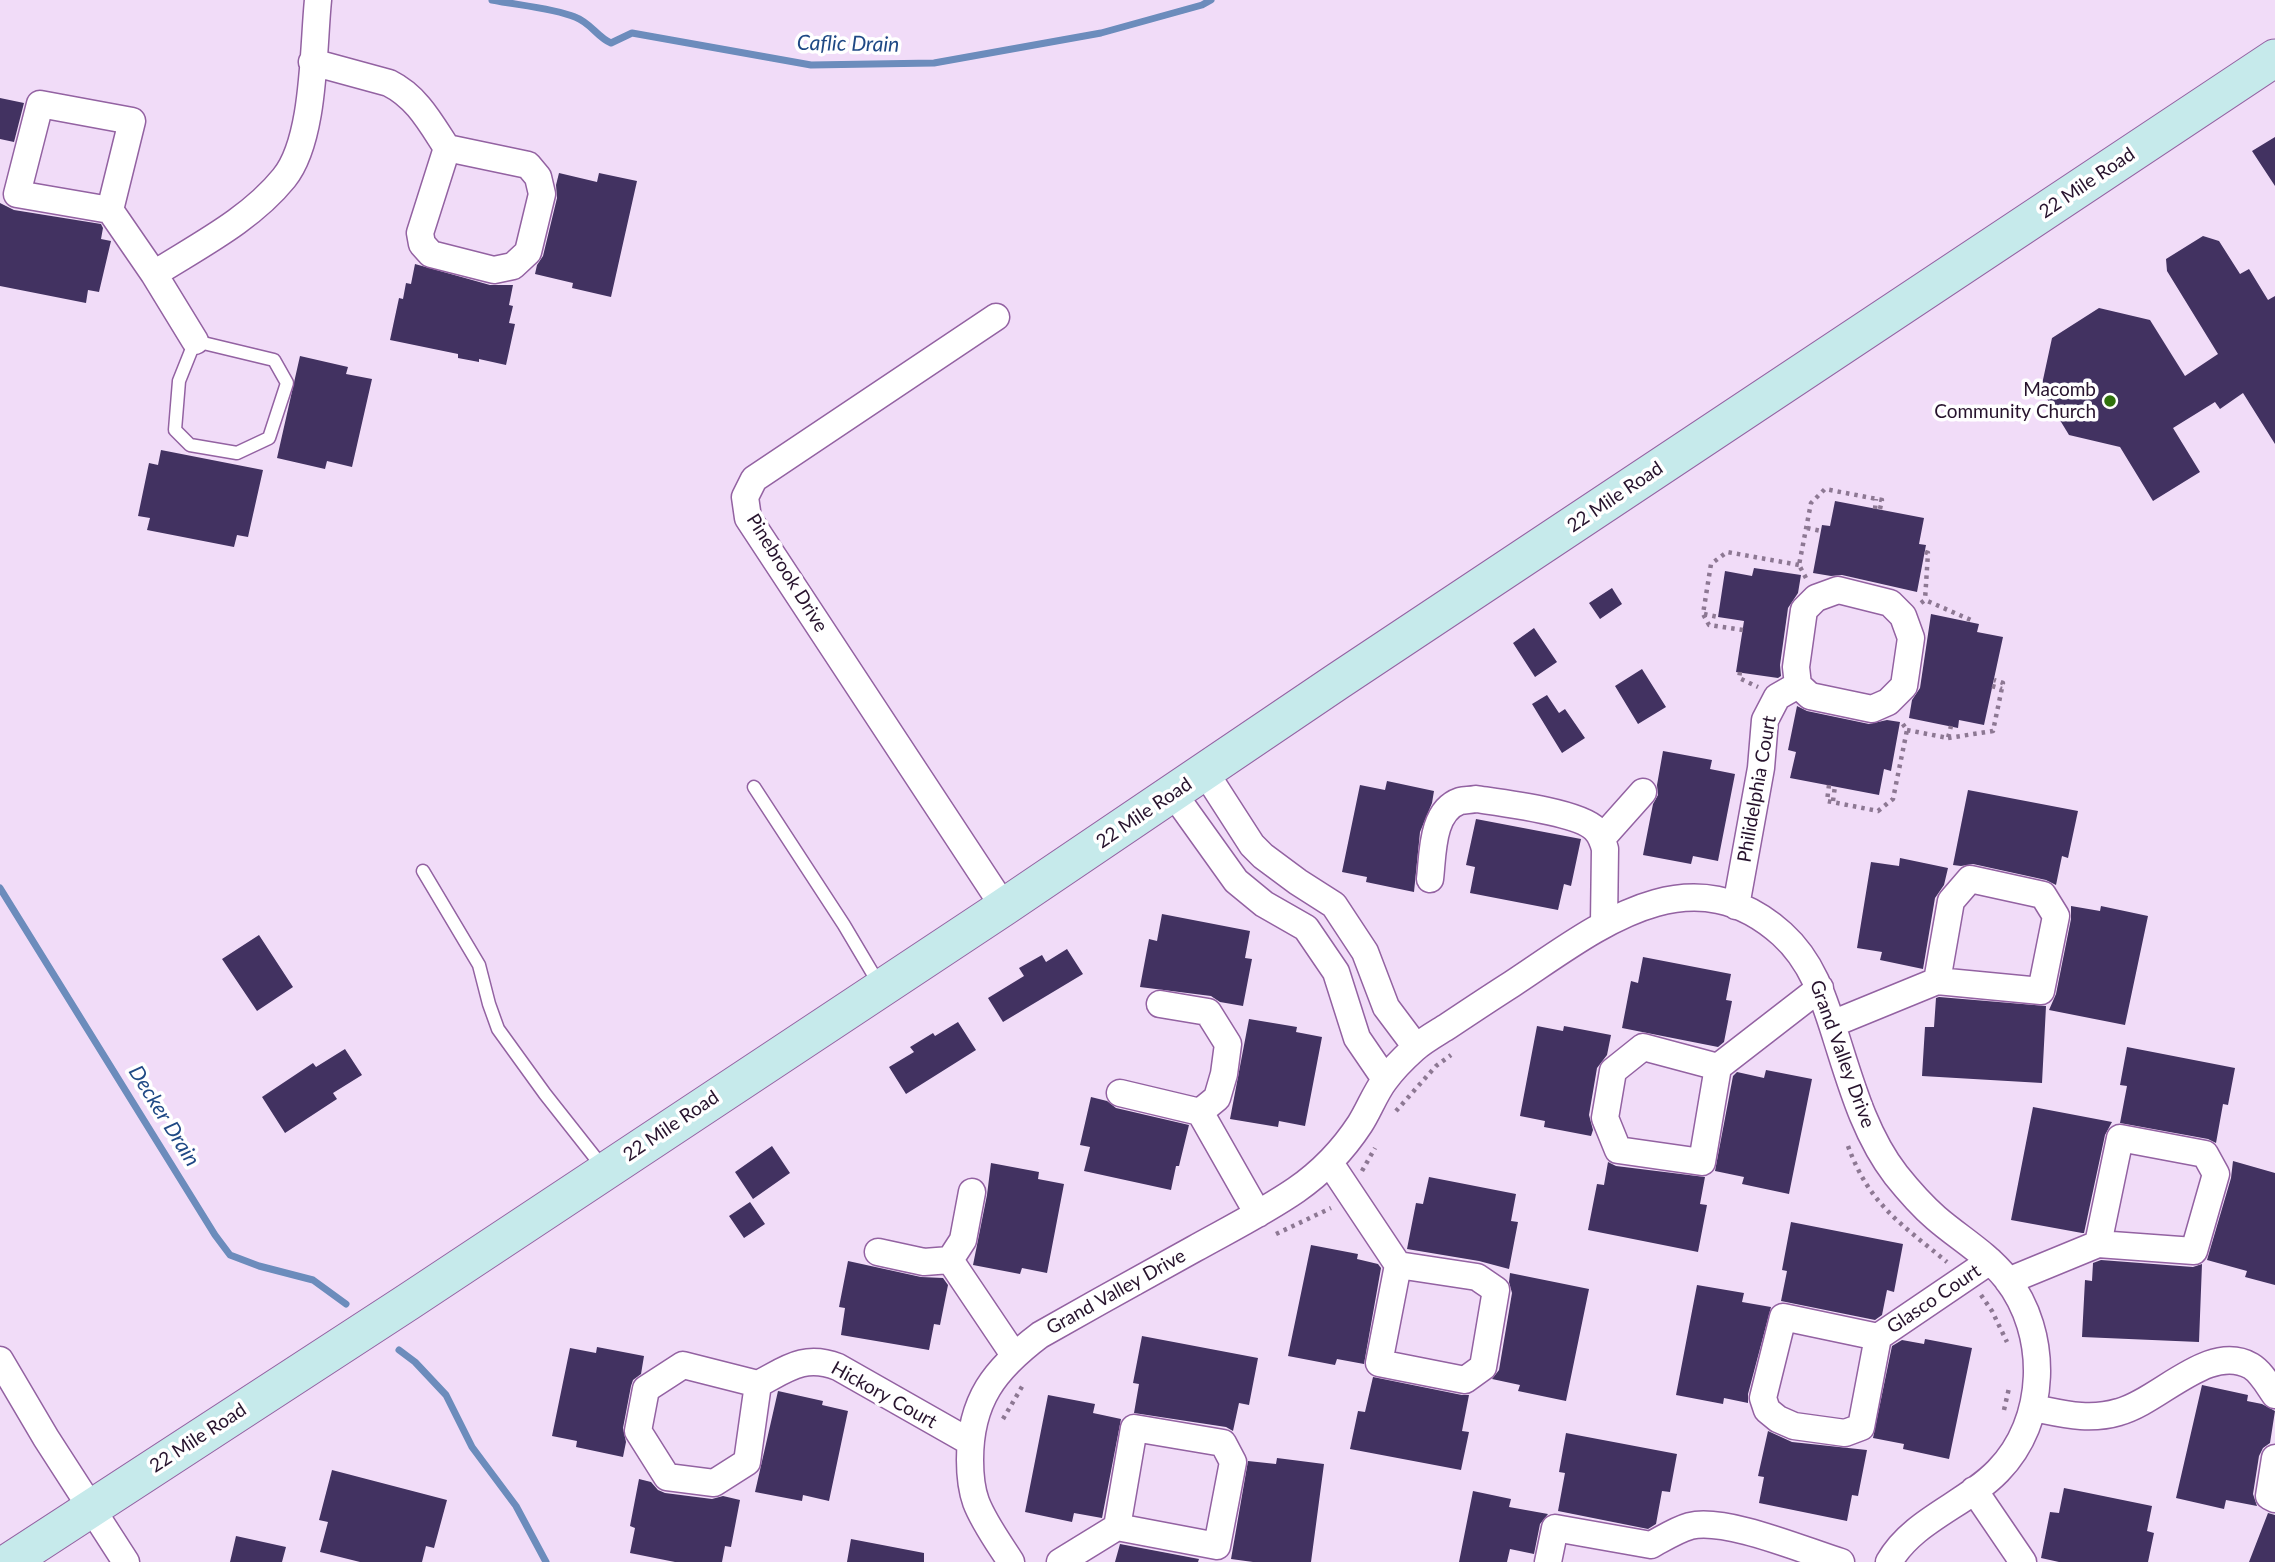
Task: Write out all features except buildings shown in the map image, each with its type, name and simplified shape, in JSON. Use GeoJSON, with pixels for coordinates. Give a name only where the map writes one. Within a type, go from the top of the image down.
{"type":"FeatureCollection","features":[{"type":"Feature","properties":{"kind":"street"},"geometry":{"type":"LineString","coordinates":[[154,274],[236,223],[284,177],[302,140],[309,104],[317,0]]}},
{"type":"Feature","properties":{"kind":"street","name":"22 Mile Road"},"geometry":{"type":"LineString","coordinates":[[9,1562],[1004,907],[2275,58]]}},
{"type":"Feature","properties":{"kind":"street"},"geometry":{"type":"LineString","coordinates":[[312,62],[399,88],[418,105],[447,148],[528,165],[538,177],[542,194],[528,252],[513,267],[494,270],[430,254],[422,244],[420,233],[447,148]]}},
{"type":"Feature","properties":{"kind":"street"},"geometry":{"type":"LineString","coordinates":[[110,210],[132,121],[40,104],[17,194],[110,210],[195,341]]}},
{"type":"Feature","properties":{"kind":"street","name":"Pinebrook Drive"},"geometry":{"type":"LineString","coordinates":[[996,317],[754,479],[745,497],[748,518],[1004,907]]}},
{"type":"Feature","properties":{"kind":"street"},"geometry":{"type":"LineString","coordinates":[[1838,590],[1890,603],[1903,616],[1911,638],[1904,686],[1888,702],[1872,709],[1810,696],[1798,685],[1796,667],[1804,610],[1816,597],[1838,590]]}},
{"type":"Feature","properties":{"kind":"street","name":"Philidelphia Court"},"geometry":{"type":"LineString","coordinates":[[1736,906],[1761,768],[1762,733],[1767,714],[1777,697],[1798,685]]}},
{"type":"Feature","properties":{"kind":"street"},"geometry":{"type":"LineString","coordinates":[[1206,772],[1258,850],[1298,882],[1334,905],[1365,952],[1386,1007],[1416,1047]]}},
{"type":"Feature","properties":{"kind":"street"},"geometry":{"type":"LineString","coordinates":[[1602,838],[1643,792]]}},
{"type":"Feature","properties":{"kind":"street"},"geometry":{"type":"LineString","coordinates":[[1173,793],[1236,881],[1264,904],[1306,928],[1336,972],[1357,1038],[1385,1079]]}},
{"type":"Feature","properties":{"kind":"street"},"geometry":{"type":"LineString","coordinates":[[1430,879],[1439,820],[1448,808],[1460,801],[1476,799],[1578,818],[1594,828],[1602,838],[1606,865],[1604,923]]}},
{"type":"Feature","properties":{"kind":"street"},"geometry":{"type":"LineString","coordinates":[[1832,1024],[1937,981],[2041,991],[2056,916],[2043,895],[1970,879],[1951,901],[1937,981]]}},
{"type":"Feature","properties":{"kind":"street","name":"Grand Valley Drive"},"geometry":{"type":"LineString","coordinates":[[1011,1562],[976,1501],[970,1475],[970,1443],[976,1411],[985,1391],[1014,1355],[1040,1335],[1258,1214],[1297,1189],[1330,1163],[1359,1125],[1385,1079],[1416,1047],[1604,923],[1646,904],[1670,899],[1714,900],[1736,906],[1759,917],[1782,933],[1808,964],[1820,988],[1852,1086],[1872,1137],[1884,1159],[1912,1195],[1990,1261],[2008,1281],[2024,1311],[2033,1337],[2038,1380],[2034,1408],[2012,1455],[1995,1474],[1913,1534],[1895,1551],[1889,1562]]}},
{"type":"Feature","properties":{"kind":"street"},"geometry":{"type":"LineString","coordinates":[[1306,928],[1334,905]]}},
{"type":"Feature","properties":{"kind":"street"},"geometry":{"type":"LineString","coordinates":[[1718,1067],[1643,1047],[1613,1071],[1605,1118],[1618,1150],[1702,1162],[1718,1067],[1820,988]]}},
{"type":"Feature","properties":{"kind":"street"},"geometry":{"type":"LineString","coordinates":[[1160,1004],[1208,1012],[1228,1044],[1217,1098],[1200,1112]]}},
{"type":"Feature","properties":{"kind":"street"},"geometry":{"type":"LineString","coordinates":[[1120,1093],[1200,1112],[1258,1214]]}},
{"type":"Feature","properties":{"kind":"street"},"geometry":{"type":"LineString","coordinates":[[2008,1281],[2098,1244],[2193,1251],[2216,1174],[2205,1154],[2120,1138],[2098,1244]]}},
{"type":"Feature","properties":{"kind":"street"},"geometry":{"type":"LineString","coordinates":[[1330,1163],[1398,1265],[1379,1363],[1465,1380],[1483,1367],[1496,1290],[1477,1277],[1398,1265]]}},
{"type":"Feature","properties":{"kind":"street"},"geometry":{"type":"LineString","coordinates":[[950,1260],[963,1240],[972,1192]]}},
{"type":"Feature","properties":{"kind":"street"},"geometry":{"type":"LineString","coordinates":[[878,1252],[924,1262],[950,1260]]}},
{"type":"Feature","properties":{"kind":"street"},"geometry":{"type":"LineString","coordinates":[[950,1260],[1014,1355]]}},
{"type":"Feature","properties":{"kind":"street","name":"Glasco Court"},"geometry":{"type":"LineString","coordinates":[[1878,1337],[1783,1317],[1763,1398],[1767,1410],[1777,1419],[1794,1426],[1845,1433],[1861,1427],[1878,1337],[1990,1261]]}},
{"type":"Feature","properties":{"kind":"street"},"geometry":{"type":"LineString","coordinates":[[2034,1408],[2079,1418],[2102,1417],[2134,1408],[2206,1364],[2223,1359],[2251,1366],[2275,1395]]}},
{"type":"Feature","properties":{"kind":"street"},"geometry":{"type":"LineString","coordinates":[[0,1360],[46,1438],[126,1562]]}},
{"type":"Feature","properties":{"kind":"street","name":"Hickory Court"},"geometry":{"type":"LineString","coordinates":[[758,1384],[805,1361],[823,1362],[838,1367],[970,1443]]}},
{"type":"Feature","properties":{"kind":"street"},"geometry":{"type":"LineString","coordinates":[[683,1365],[758,1384],[747,1462],[714,1482],[667,1477],[638,1431],[646,1389],[683,1365]]}},
{"type":"Feature","properties":{"kind":"street"},"geometry":{"type":"LineString","coordinates":[[1060,1562],[1118,1527],[1217,1546],[1233,1462],[1223,1443],[1134,1428],[1118,1527]]}},
{"type":"Feature","properties":{"kind":"street"},"geometry":{"type":"LineString","coordinates":[[2275,1458],[2269,1496],[2275,1499]]}},
{"type":"Feature","properties":{"kind":"street"},"geometry":{"type":"LineString","coordinates":[[1974,1490],[2023,1562]]}},
{"type":"Feature","properties":{"kind":"street"},"geometry":{"type":"LineString","coordinates":[[1548,1562],[1555,1528],[1650,1554],[1675,1532],[1706,1524],[1754,1534],[1841,1562]]}},
{"type":"Feature","properties":{"kind":"lane"},"geometry":{"type":"LineString","coordinates":[[195,341],[274,360],[287,383],[269,438],[237,453],[190,445],[176,430],[178,381],[195,341]]}},
{"type":"Feature","properties":{"kind":"lane"},"geometry":{"type":"LineString","coordinates":[[754,788],[844,925],[881,988]]}},
{"type":"Feature","properties":{"kind":"lane"},"geometry":{"type":"LineString","coordinates":[[423,871],[479,965],[498,1029],[605,1170]]}},
{"type":"Feature","properties":{"kind":"path"},"geometry":{"type":"LineString","coordinates":[[1816,597],[1799,565],[1811,503],[1825,489],[1876,499],[1877,509]]}},
{"type":"Feature","properties":{"kind":"path"},"geometry":{"type":"LineString","coordinates":[[1807,528],[1821,531]]}},
{"type":"Feature","properties":{"kind":"path"},"geometry":{"type":"LineString","coordinates":[[1743,630],[1709,625],[1703,614],[1711,564],[1727,552],[1799,565]]}},
{"type":"Feature","properties":{"kind":"path"},"geometry":{"type":"LineString","coordinates":[[1925,552],[1928,553],[1925,600]]}},
{"type":"Feature","properties":{"kind":"path"},"geometry":{"type":"LineString","coordinates":[[1903,616],[1925,600]]}},
{"type":"Feature","properties":{"kind":"path"},"geometry":{"type":"LineString","coordinates":[[1925,600],[1971,622]]}},
{"type":"Feature","properties":{"kind":"path"},"geometry":{"type":"LineString","coordinates":[[1703,614],[1718,617]]}},
{"type":"Feature","properties":{"kind":"path"},"geometry":{"type":"LineString","coordinates":[[1888,702],[1907,730],[1948,738],[1993,731],[2003,683],[1994,680]]}},
{"type":"Feature","properties":{"kind":"path"},"geometry":{"type":"LineString","coordinates":[[1992,686],[2002,688]]}},
{"type":"Feature","properties":{"kind":"path"},"geometry":{"type":"LineString","coordinates":[[1948,738],[1951,726]]}},
{"type":"Feature","properties":{"kind":"path"},"geometry":{"type":"LineString","coordinates":[[1832,786],[1833,801],[1878,811],[1893,799],[1907,730]]}},
{"type":"Feature","properties":{"kind":"path"},"geometry":{"type":"LineString","coordinates":[[1394,1114],[1436,1066],[1453,1054]]}},
{"type":"Feature","properties":{"kind":"path"},"geometry":{"type":"LineString","coordinates":[[1275,1234],[1345,1201],[1351,1195],[1366,1161],[1375,1150],[1377,1138]]}},
{"type":"Feature","properties":{"kind":"path"},"geometry":{"type":"LineString","coordinates":[[1847,1142],[1867,1188],[1881,1206],[1975,1288],[1992,1311],[2009,1345]]}},
{"type":"Feature","properties":{"kind":"path"},"geometry":{"type":"LineString","coordinates":[[1001,1422],[1025,1381]]}},
{"type":"Feature","properties":{"kind":"path"},"geometry":{"type":"LineString","coordinates":[[2001,1422],[2012,1381]]}},
{"type":"Feature","properties":{"kind":"waterway","name":"Caflic Drain"},"geometry":{"type":"LineString","coordinates":[[492,0],[575,17],[611,43],[632,33],[811,65],[934,63],[1101,33],[1202,5],[1211,0]]}},
{"type":"Feature","properties":{"kind":"waterway","name":"Decker Drain"},"geometry":{"type":"LineString","coordinates":[[0,888],[230,1255],[259,1266],[313,1280],[346,1304]]}},
{"type":"Feature","properties":{"kind":"waterway","name":"Decker Drain"},"geometry":{"type":"LineString","coordinates":[[399,1350],[415,1362],[446,1395],[472,1447],[516,1506],[546,1562]]}},
{"type":"Feature","properties":{"kind":"place","name":"Macomb Community Church"},"geometry":{"type":"Point","coordinates":[2110,401]}}]}
